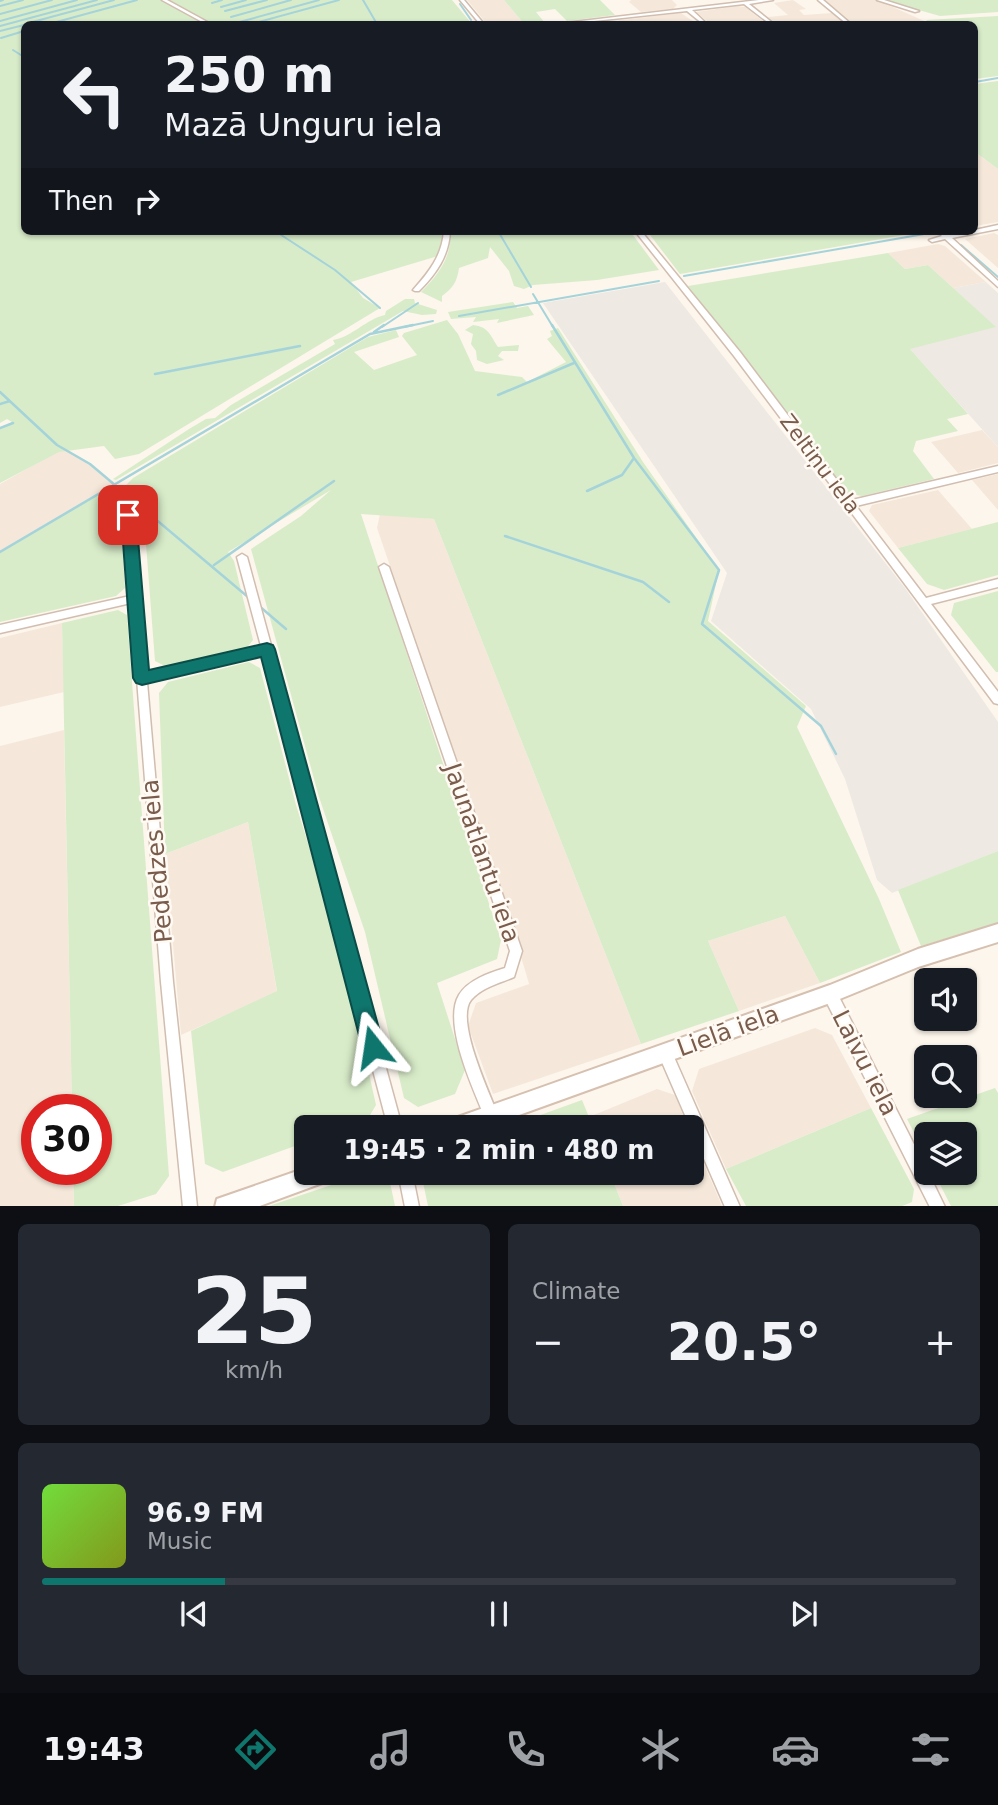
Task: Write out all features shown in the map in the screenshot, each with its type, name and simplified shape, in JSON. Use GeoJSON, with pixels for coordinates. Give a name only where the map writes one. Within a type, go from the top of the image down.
{"type":"FeatureCollection","features":[{"type":"Feature","properties":{"kind":"street"},"geometry":{"type":"LineString","coordinates":[[164,0],[203,21]]}},
{"type":"Feature","properties":{"kind":"street"},"geometry":{"type":"LineString","coordinates":[[463,0],[480,21]]}},
{"type":"Feature","properties":{"kind":"street"},"geometry":{"type":"LineString","coordinates":[[675,0],[701,21]]}},
{"type":"Feature","properties":{"kind":"street"},"geometry":{"type":"LineString","coordinates":[[600,21],[771,0]]}},
{"type":"Feature","properties":{"kind":"street"},"geometry":{"type":"LineString","coordinates":[[820,0],[845,21]]}},
{"type":"Feature","properties":{"kind":"street"},"geometry":{"type":"LineString","coordinates":[[879,0],[917,11]]}},
{"type":"Feature","properties":{"kind":"street"},"geometry":{"type":"LineString","coordinates":[[744,3],[768,21]]}},
{"type":"Feature","properties":{"kind":"street"},"geometry":{"type":"LineString","coordinates":[[978,230],[998,228]]}},
{"type":"Feature","properties":{"kind":"street"},"geometry":{"type":"LineString","coordinates":[[417,290],[433,274],[447,242],[447,235]]}},
{"type":"Feature","properties":{"kind":"street","name":"Zeltiņu iela"},"geometry":{"type":"LineString","coordinates":[[641,235],[850,503],[998,700]]}},
{"type":"Feature","properties":{"kind":"street"},"geometry":{"type":"LineString","coordinates":[[932,240],[941,235]]}},
{"type":"Feature","properties":{"kind":"street"},"geometry":{"type":"LineString","coordinates":[[944,235],[998,285]]}},
{"type":"Feature","properties":{"kind":"street"},"geometry":{"type":"LineString","coordinates":[[850,503],[998,469]]}},
{"type":"Feature","properties":{"kind":"street","name":"Pededzes iela"},"geometry":{"type":"LineString","coordinates":[[128,515],[167,982],[190,1206]]}},
{"type":"Feature","properties":{"kind":"street"},"geometry":{"type":"LineString","coordinates":[[242,557],[392,1115]]}},
{"type":"Feature","properties":{"kind":"street","name":"Jaunatlantu iela"},"geometry":{"type":"LineString","coordinates":[[384,567],[516,951],[510,972],[484,982],[462,1000],[458,1023],[491,1115]]}},
{"type":"Feature","properties":{"kind":"street"},"geometry":{"type":"LineString","coordinates":[[925,602],[998,583]]}},
{"type":"Feature","properties":{"kind":"street"},"geometry":{"type":"LineString","coordinates":[[0,629],[134,599]]}},
{"type":"Feature","properties":{"kind":"street"},"geometry":{"type":"LineString","coordinates":[[142,678],[267,649]]}},
{"type":"Feature","properties":{"kind":"street","name":"Lielā iela"},"geometry":{"type":"LineString","coordinates":[[491,1115],[830,994],[918,958],[998,933]]}},
{"type":"Feature","properties":{"kind":"street","name":"Laivu iela"},"geometry":{"type":"LineString","coordinates":[[830,994],[938,1206]]}},
{"type":"Feature","properties":{"kind":"street"},"geometry":{"type":"LineString","coordinates":[[665,1053],[733,1206]]}},
{"type":"Feature","properties":{"kind":"street"},"geometry":{"type":"LineString","coordinates":[[225,1206],[294,1183]]}},
{"type":"Feature","properties":{"kind":"street"},"geometry":{"type":"LineString","coordinates":[[408,1185],[412,1206]]}},
{"type":"Feature","properties":{"kind":"shaded area"},"geometry":{"type":"Polygon","coordinates":[[[467,0],[504,0],[522,21],[484,21],[467,0]]]}},
{"type":"Feature","properties":{"kind":"shaded area"},"geometry":{"type":"Polygon","coordinates":[[[672,0],[677,5],[673,9],[641,12],[629,2],[672,0]]]}},
{"type":"Feature","properties":{"kind":"shaded area"},"geometry":{"type":"Polygon","coordinates":[[[793,0],[806,9],[799,10],[804,15],[832,13],[842,21],[773,21],[768,17],[788,15],[774,3],[793,0]]]}},
{"type":"Feature","properties":{"kind":"shaded area"},"geometry":{"type":"Polygon","coordinates":[[[823,0],[877,0],[924,21],[850,21],[823,0]]]}},
{"type":"Feature","properties":{"kind":"shaded area"},"geometry":{"type":"Polygon","coordinates":[[[738,6],[745,7],[763,21],[707,21],[696,12],[738,6]]]}},
{"type":"Feature","properties":{"kind":"shaded area"},"geometry":{"type":"Polygon","coordinates":[[[681,13],[693,21],[613,21],[681,13]]]}},
{"type":"Feature","properties":{"kind":"shaded area"},"geometry":{"type":"Polygon","coordinates":[[[978,154],[998,169],[998,222],[978,225],[978,154]]]}},
{"type":"Feature","properties":{"kind":"shaded area"},"geometry":{"type":"Polygon","coordinates":[[[994,233],[998,235],[998,268],[965,239],[994,233]]]}},
{"type":"Feature","properties":{"kind":"shaded area"},"geometry":{"type":"Polygon","coordinates":[[[938,244],[945,246],[986,282],[953,288],[928,265],[905,269],[888,253],[938,244]]]}},
{"type":"Feature","properties":{"kind":"shaded area"},"geometry":{"type":"Polygon","coordinates":[[[665,282],[905,588],[998,722],[998,851],[892,893],[877,880],[845,779],[811,709],[711,621],[727,573],[543,303],[665,282]]]}},
{"type":"Feature","properties":{"kind":"shaded area"},"geometry":{"type":"Polygon","coordinates":[[[986,282],[998,293],[998,447],[909,348],[995,327],[953,288],[986,282]]]}},
{"type":"Feature","properties":{"kind":"shaded area"},"geometry":{"type":"Polygon","coordinates":[[[982,430],[998,447],[998,463],[958,473],[931,442],[982,430]]]}},
{"type":"Feature","properties":{"kind":"shaded area"},"geometry":{"type":"Polygon","coordinates":[[[64,448],[115,484],[0,552],[0,484],[64,448]]]}},
{"type":"Feature","properties":{"kind":"shaded area"},"geometry":{"type":"Polygon","coordinates":[[[998,474],[998,510],[972,480],[998,474]]]}},
{"type":"Feature","properties":{"kind":"shaded area"},"geometry":{"type":"Polygon","coordinates":[[[938,490],[972,529],[898,548],[869,511],[872,505],[938,490]]]}},
{"type":"Feature","properties":{"kind":"shaded area"},"geometry":{"type":"Polygon","coordinates":[[[380,514],[434,519],[641,1044],[493,1094],[468,1026],[476,1003],[529,984],[505,902],[377,528],[380,514]]]}},
{"type":"Feature","properties":{"kind":"shaded area"},"geometry":{"type":"Polygon","coordinates":[[[62,623],[64,692],[0,707],[0,638],[62,623]]]}},
{"type":"Feature","properties":{"kind":"shaded area"},"geometry":{"type":"Polygon","coordinates":[[[64,730],[72,1094],[21,1094],[21,1185],[73,1185],[74,1206],[0,1206],[0,746],[64,730]]]}},
{"type":"Feature","properties":{"kind":"shaded area"},"geometry":{"type":"Polygon","coordinates":[[[248,822],[277,992],[181,1035],[165,854],[248,822]]]}},
{"type":"Feature","properties":{"kind":"shaded area"},"geometry":{"type":"Polygon","coordinates":[[[785,916],[820,983],[739,1011],[708,941],[785,916]]]}},
{"type":"Feature","properties":{"kind":"shaded area"},"geometry":{"type":"Polygon","coordinates":[[[815,1028],[832,1035],[871,1108],[726,1169],[692,1091],[699,1069],[815,1028]]]}},
{"type":"Feature","properties":{"kind":"shaded area"},"geometry":{"type":"Polygon","coordinates":[[[657,1089],[675,1095],[683,1115],[594,1115],[657,1089]]]}},
{"type":"Feature","properties":{"kind":"shaded area"},"geometry":{"type":"Polygon","coordinates":[[[704,1164],[722,1206],[623,1206],[615,1185],[704,1185],[704,1164]]]}},
{"type":"Feature","properties":{"kind":"green space"},"geometry":{"type":"Polygon","coordinates":[[[0,0],[452,0],[470,21],[21,21],[21,235],[442,235],[443,243],[438,256],[351,282],[363,298],[380,308],[139,454],[115,459],[104,446],[59,452],[0,483],[0,428],[12,422],[7,419],[0,423],[0,0]]]}},
{"type":"Feature","properties":{"kind":"green space"},"geometry":{"type":"Polygon","coordinates":[[[504,0],[600,0],[615,15],[567,21],[555,9],[536,12],[543,21],[522,21],[504,0]]]}},
{"type":"Feature","properties":{"kind":"green space"},"geometry":{"type":"Polygon","coordinates":[[[883,0],[998,0],[998,12],[940,16],[883,0]]]}},
{"type":"Feature","properties":{"kind":"green space"},"geometry":{"type":"Polygon","coordinates":[[[998,16],[998,76],[978,79],[978,21],[926,20],[998,16]]]}},
{"type":"Feature","properties":{"kind":"green space"},"geometry":{"type":"Polygon","coordinates":[[[998,81],[998,169],[978,154],[978,84],[998,81]]]}},
{"type":"Feature","properties":{"kind":"green space"},"geometry":{"type":"Polygon","coordinates":[[[450,235],[633,235],[659,270],[597,280],[533,285],[524,289],[514,286],[509,271],[490,247],[488,258],[459,268],[456,281],[442,296],[442,302],[421,292],[443,265],[450,235]]]}},
{"type":"Feature","properties":{"kind":"green space"},"geometry":{"type":"Polygon","coordinates":[[[650,235],[904,235],[680,274],[650,235]]]}},
{"type":"Feature","properties":{"kind":"green space"},"geometry":{"type":"Polygon","coordinates":[[[888,253],[905,269],[928,265],[996,327],[910,349],[968,414],[947,419],[958,431],[916,441],[913,451],[934,479],[862,496],[851,494],[842,488],[688,286],[888,253]]]}},
{"type":"Feature","properties":{"kind":"green space"},"geometry":{"type":"Polygon","coordinates":[[[405,299],[414,299],[415,303],[437,310],[436,314],[422,315],[403,311],[116,480],[113,479],[189,429],[206,419],[215,418],[231,405],[335,344],[333,340],[385,315],[386,311],[405,299]]]}},
{"type":"Feature","properties":{"kind":"green space"},"geometry":{"type":"Polygon","coordinates":[[[513,302],[517,308],[528,306],[534,315],[497,323],[499,319],[473,322],[476,317],[451,319],[448,312],[513,302]]]}},
{"type":"Feature","properties":{"kind":"green space"},"geometry":{"type":"Polygon","coordinates":[[[447,320],[458,334],[475,371],[522,377],[527,382],[566,362],[547,339],[552,336],[550,331],[558,328],[643,462],[719,570],[708,621],[806,706],[797,727],[879,899],[901,952],[820,983],[785,916],[708,941],[739,1011],[641,1044],[434,519],[361,514],[501,940],[497,959],[437,983],[465,1070],[455,1094],[418,1107],[404,1098],[365,932],[319,797],[251,549],[301,516],[331,490],[228,552],[234,561],[253,640],[246,649],[167,667],[155,661],[143,505],[124,487],[133,478],[368,337],[396,330],[399,337],[354,352],[374,370],[417,355],[402,336],[404,333],[447,320]]]}},
{"type":"Feature","properties":{"kind":"green space"},"geometry":{"type":"Polygon","coordinates":[[[473,325],[486,330],[498,347],[519,345],[518,351],[502,351],[498,356],[504,360],[487,364],[477,360],[476,351],[471,344],[473,334],[465,330],[473,325]]]}},
{"type":"Feature","properties":{"kind":"green space"},"geometry":{"type":"Polygon","coordinates":[[[105,490],[120,506],[125,588],[116,596],[0,622],[0,552],[105,490]]]}},
{"type":"Feature","properties":{"kind":"green space"},"geometry":{"type":"Polygon","coordinates":[[[998,522],[998,575],[944,590],[927,584],[898,548],[998,522]]]}},
{"type":"Feature","properties":{"kind":"green space"},"geometry":{"type":"Polygon","coordinates":[[[998,591],[996,672],[951,615],[954,603],[998,591]]]}},
{"type":"Feature","properties":{"kind":"green space"},"geometry":{"type":"Polygon","coordinates":[[[118,610],[127,615],[169,1176],[156,1194],[118,1206],[74,1206],[73,1185],[112,1185],[112,1094],[72,1094],[62,623],[118,610]]]}},
{"type":"Feature","properties":{"kind":"green space"},"geometry":{"type":"Polygon","coordinates":[[[249,662],[260,668],[296,805],[341,949],[376,1105],[370,1115],[294,1115],[294,1146],[223,1172],[205,1164],[191,1031],[277,991],[248,822],[165,854],[159,693],[168,682],[249,662]]]}},
{"type":"Feature","properties":{"kind":"green space"},"geometry":{"type":"Polygon","coordinates":[[[998,851],[998,923],[921,946],[898,890],[998,851]]]}},
{"type":"Feature","properties":{"kind":"green space"},"geometry":{"type":"Polygon","coordinates":[[[995,1088],[998,1093],[998,1206],[951,1206],[940,1185],[977,1185],[977,1122],[914,1122],[914,1133],[907,1119],[938,1108],[977,1108],[977,1094],[995,1088]]]}},
{"type":"Feature","properties":{"kind":"green space"},"geometry":{"type":"Polygon","coordinates":[[[582,1100],[588,1115],[540,1115],[582,1100]]]}},
{"type":"Feature","properties":{"kind":"green space"},"geometry":{"type":"Polygon","coordinates":[[[871,1108],[914,1189],[912,1202],[902,1206],[746,1206],[726,1169],[871,1108]]]}},
{"type":"Feature","properties":{"kind":"green space"},"geometry":{"type":"Polygon","coordinates":[[[331,1185],[391,1185],[395,1206],[269,1206],[331,1185]]]}},
{"type":"Feature","properties":{"kind":"green space"},"geometry":{"type":"Polygon","coordinates":[[[424,1185],[615,1185],[623,1206],[428,1206],[424,1185]]]}},
{"type":"Feature","properties":{"kind":"waterway"},"geometry":{"type":"LineString","coordinates":[[0,6],[23,0]]}},
{"type":"Feature","properties":{"kind":"waterway"},"geometry":{"type":"LineString","coordinates":[[0,14],[52,0]]}},
{"type":"Feature","properties":{"kind":"waterway"},"geometry":{"type":"LineString","coordinates":[[0,21],[77,0]]}},
{"type":"Feature","properties":{"kind":"waterway"},"geometry":{"type":"LineString","coordinates":[[0,26],[97,0]]}},
{"type":"Feature","properties":{"kind":"waterway"},"geometry":{"type":"LineString","coordinates":[[36,21],[114,0]]}},
{"type":"Feature","properties":{"kind":"waterway"},"geometry":{"type":"LineString","coordinates":[[60,21],[137,0]]}},
{"type":"Feature","properties":{"kind":"waterway"},"geometry":{"type":"LineString","coordinates":[[212,3],[222,0]]}},
{"type":"Feature","properties":{"kind":"waterway"},"geometry":{"type":"LineString","coordinates":[[221,7],[246,0]]}},
{"type":"Feature","properties":{"kind":"waterway"},"geometry":{"type":"LineString","coordinates":[[225,11],[267,0]]}},
{"type":"Feature","properties":{"kind":"waterway"},"geometry":{"type":"LineString","coordinates":[[231,17],[291,0]]}},
{"type":"Feature","properties":{"kind":"waterway"},"geometry":{"type":"LineString","coordinates":[[243,21],[319,0]]}},
{"type":"Feature","properties":{"kind":"waterway"},"geometry":{"type":"LineString","coordinates":[[262,21],[339,0]]}},
{"type":"Feature","properties":{"kind":"waterway"},"geometry":{"type":"LineString","coordinates":[[363,0],[375,21]]}},
{"type":"Feature","properties":{"kind":"waterway"},"geometry":{"type":"LineString","coordinates":[[460,4],[471,20]]}},
{"type":"Feature","properties":{"kind":"waterway"},"geometry":{"type":"LineString","coordinates":[[0,31],[21,26]]}},
{"type":"Feature","properties":{"kind":"waterway"},"geometry":{"type":"LineString","coordinates":[[1,38],[21,32]]}},
{"type":"Feature","properties":{"kind":"waterway"},"geometry":{"type":"LineString","coordinates":[[13,50],[21,55]]}},
{"type":"Feature","properties":{"kind":"waterway"},"geometry":{"type":"LineString","coordinates":[[978,81],[998,78]]}},
{"type":"Feature","properties":{"kind":"waterway"},"geometry":{"type":"LineString","coordinates":[[281,235],[335,270],[380,308]]}},
{"type":"Feature","properties":{"kind":"waterway"},"geometry":{"type":"LineString","coordinates":[[500,235],[531,287]]}},
{"type":"Feature","properties":{"kind":"waterway"},"geometry":{"type":"LineString","coordinates":[[684,276],[919,235]]}},
{"type":"Feature","properties":{"kind":"waterway"},"geometry":{"type":"LineString","coordinates":[[961,245],[998,277]]}},
{"type":"Feature","properties":{"kind":"waterway"},"geometry":{"type":"LineString","coordinates":[[538,302],[659,281]]}},
{"type":"Feature","properties":{"kind":"waterway"},"geometry":{"type":"LineString","coordinates":[[533,294],[538,302]]}},
{"type":"Feature","properties":{"kind":"waterway"},"geometry":{"type":"LineString","coordinates":[[459,316],[538,302]]}},
{"type":"Feature","properties":{"kind":"waterway"},"geometry":{"type":"LineString","coordinates":[[538,302],[553,327]]}},
{"type":"Feature","properties":{"kind":"waterway"},"geometry":{"type":"LineString","coordinates":[[382,327],[418,303]]}},
{"type":"Feature","properties":{"kind":"waterway"},"geometry":{"type":"LineString","coordinates":[[404,327],[433,321]]}},
{"type":"Feature","properties":{"kind":"waterway"},"geometry":{"type":"LineString","coordinates":[[374,332],[384,325]]}},
{"type":"Feature","properties":{"kind":"waterway"},"geometry":{"type":"LineString","coordinates":[[114,485],[370,334],[413,325]]}},
{"type":"Feature","properties":{"kind":"waterway"},"geometry":{"type":"LineString","coordinates":[[552,325],[634,458]]}},
{"type":"Feature","properties":{"kind":"waterway"},"geometry":{"type":"LineString","coordinates":[[155,374],[300,346]]}},
{"type":"Feature","properties":{"kind":"waterway"},"geometry":{"type":"LineString","coordinates":[[498,395],[574,363]]}},
{"type":"Feature","properties":{"kind":"waterway"},"geometry":{"type":"LineString","coordinates":[[0,392],[10,401]]}},
{"type":"Feature","properties":{"kind":"waterway"},"geometry":{"type":"LineString","coordinates":[[0,404],[10,401]]}},
{"type":"Feature","properties":{"kind":"waterway"},"geometry":{"type":"LineString","coordinates":[[10,401],[57,445],[90,464],[114,485]]}},
{"type":"Feature","properties":{"kind":"waterway"},"geometry":{"type":"LineString","coordinates":[[0,428],[13,423]]}},
{"type":"Feature","properties":{"kind":"waterway"},"geometry":{"type":"LineString","coordinates":[[587,491],[622,475],[634,458]]}},
{"type":"Feature","properties":{"kind":"waterway"},"geometry":{"type":"LineString","coordinates":[[634,458],[719,570],[702,624],[821,726],[836,754]]}},
{"type":"Feature","properties":{"kind":"waterway"},"geometry":{"type":"LineString","coordinates":[[214,565],[334,481]]}},
{"type":"Feature","properties":{"kind":"waterway"},"geometry":{"type":"LineString","coordinates":[[0,552],[114,485]]}},
{"type":"Feature","properties":{"kind":"waterway"},"geometry":{"type":"LineString","coordinates":[[114,485],[248,597]]}},
{"type":"Feature","properties":{"kind":"waterway"},"geometry":{"type":"LineString","coordinates":[[505,536],[643,582],[669,602]]}},
{"type":"Feature","properties":{"kind":"waterway"},"geometry":{"type":"LineString","coordinates":[[258,605],[286,629]]}},
{"type":"Feature","properties":{"kind":"route"},"geometry":{"type":"LineString","coordinates":[[128,515],[142,678],[267,649],[373,1047]]}}]}
